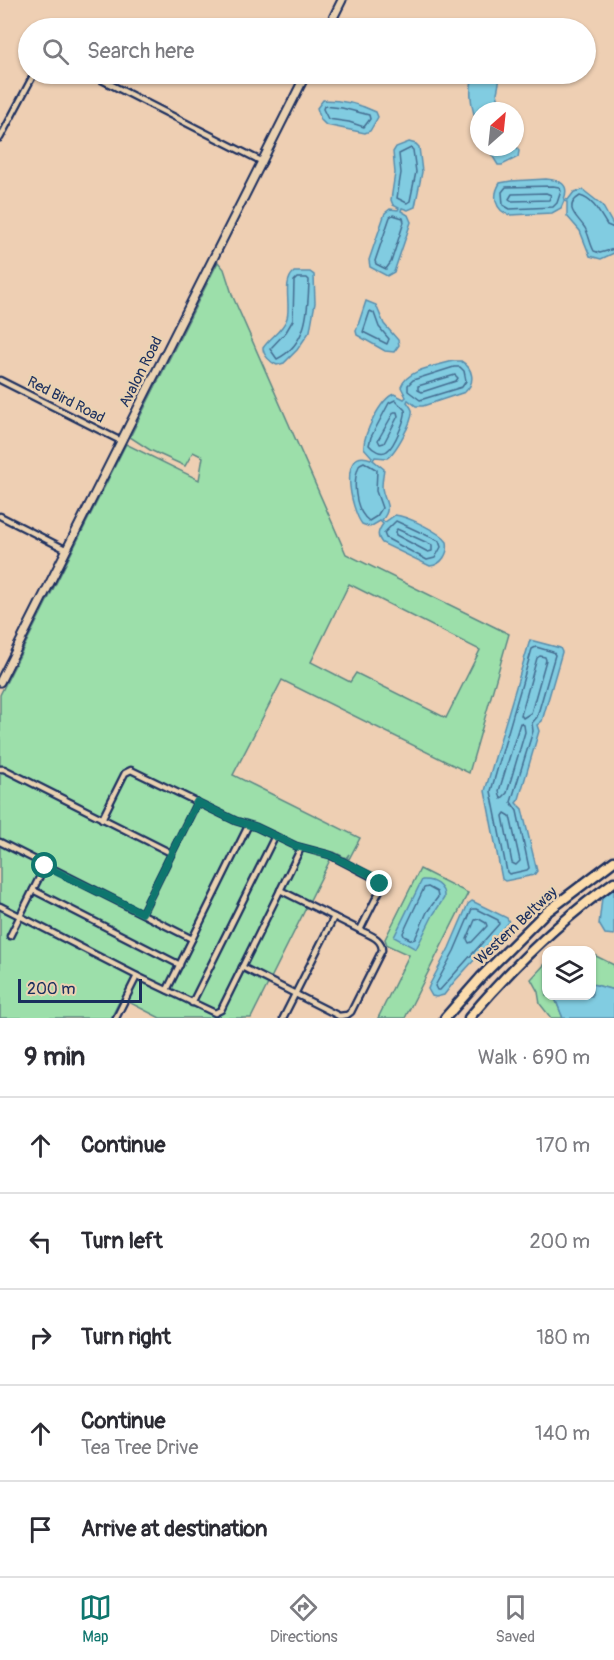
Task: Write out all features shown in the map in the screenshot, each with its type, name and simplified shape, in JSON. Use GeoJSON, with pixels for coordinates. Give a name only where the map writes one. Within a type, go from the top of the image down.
{"type":"FeatureCollection","features":[{"type":"Feature","properties":{"kind":"highway","name":"Western Beltway"},"geometry":{"type":"LineString","coordinates":[[445,1018],[512,945],[544,914],[614,861]]}},
{"type":"Feature","properties":{"kind":"highway","name":"Western Beltway"},"geometry":{"type":"LineString","coordinates":[[468,1018],[528,952],[614,882]]}},
{"type":"Feature","properties":{"kind":"main road"},"geometry":{"type":"LineString","coordinates":[[333,18],[342,0]]}},
{"type":"Feature","properties":{"kind":"main road","name":"Avalon Road"},"geometry":{"type":"LineString","coordinates":[[0,682],[301,84]]}},
{"type":"Feature","properties":{"kind":"street"},"geometry":{"type":"LineString","coordinates":[[0,138],[29,84]]}},
{"type":"Feature","properties":{"kind":"street"},"geometry":{"type":"LineString","coordinates":[[110,84],[263,162]]}},
{"type":"Feature","properties":{"kind":"street","name":"Red Bird Road"},"geometry":{"type":"LineString","coordinates":[[0,380],[122,441]]}},
{"type":"Feature","properties":{"kind":"street"},"geometry":{"type":"LineString","coordinates":[[0,516],[67,550]]}},
{"type":"Feature","properties":{"kind":"street"},"geometry":{"type":"LineString","coordinates":[[0,769],[171,853]]}},
{"type":"Feature","properties":{"kind":"street"},"geometry":{"type":"LineString","coordinates":[[102,819],[125,773],[131,770],[249,826],[256,827],[301,848],[330,855],[376,878],[380,884],[380,890],[360,930]]}},
{"type":"Feature","properties":{"kind":"street"},"geometry":{"type":"LineString","coordinates":[[142,913],[197,802]]}},
{"type":"Feature","properties":{"kind":"street"},"geometry":{"type":"LineString","coordinates":[[167,990],[249,826]]}},
{"type":"Feature","properties":{"kind":"street"},"geometry":{"type":"LineString","coordinates":[[192,1003],[275,836]]}},
{"type":"Feature","properties":{"kind":"street"},"geometry":{"type":"LineString","coordinates":[[0,842],[192,939]]}},
{"type":"Feature","properties":{"kind":"street"},"geometry":{"type":"LineString","coordinates":[[0,906],[215,1013],[221,1010],[301,848]]}},
{"type":"Feature","properties":{"kind":"street"},"geometry":{"type":"LineString","coordinates":[[10,936],[45,866]]}},
{"type":"Feature","properties":{"kind":"street"},"geometry":{"type":"LineString","coordinates":[[33,890],[180,965]]}},
{"type":"Feature","properties":{"kind":"street"},"geometry":{"type":"LineString","coordinates":[[242,967],[339,1016],[351,1012],[382,950],[381,943],[377,939],[280,890]]}},
{"type":"Feature","properties":{"kind":"street"},"geometry":{"type":"LineString","coordinates":[[283,1018],[334,917]]}},
{"type":"Feature","properties":{"kind":"street"},"geometry":{"type":"LineString","coordinates":[[116,1018],[137,976]]}},
{"type":"Feature","properties":{"kind":"green space"},"geometry":{"type":"Polygon","coordinates":[[[218,262],[224,269],[233,297],[346,554],[509,634],[469,773],[282,680],[233,775],[360,838],[349,859],[347,858],[349,854],[346,858],[334,852],[251,1018],[160,1018],[121,998],[111,1018],[0,1018],[0,695],[126,444],[199,480],[203,457],[193,452],[185,466],[150,450],[130,437],[218,262]],[[349,584],[311,662],[350,682],[356,673],[446,718],[480,650],[349,584]]]}},
{"type":"Feature","properties":{"kind":"green space"},"geometry":{"type":"Polygon","coordinates":[[[420,869],[468,893],[405,1018],[378,1018],[409,955],[387,945],[385,939],[420,869]]]}},
{"type":"Feature","properties":{"kind":"green space"},"geometry":{"type":"Polygon","coordinates":[[[596,956],[614,965],[614,990],[596,985],[596,956]]]}},
{"type":"Feature","properties":{"kind":"green space"},"geometry":{"type":"Polygon","coordinates":[[[542,967],[542,1000],[556,1000],[563,1018],[551,1018],[540,1004],[538,992],[531,979],[542,967]]]}},
{"type":"Feature","properties":{"kind":"water"},"geometry":{"type":"Polygon","coordinates":[[[471,84],[499,84],[497,93],[499,102],[472,102],[471,84]]]}},
{"type":"Feature","properties":{"kind":"water"},"geometry":{"type":"Polygon","coordinates":[[[323,100],[357,105],[376,112],[378,117],[370,131],[365,133],[326,125],[321,120],[317,108],[323,100]]]}},
{"type":"Feature","properties":{"kind":"water"},"geometry":{"type":"Polygon","coordinates":[[[409,142],[419,147],[422,172],[415,207],[408,210],[402,208],[401,211],[408,215],[411,222],[394,272],[387,276],[370,267],[369,260],[385,213],[390,209],[398,210],[399,208],[393,205],[391,200],[395,173],[393,152],[396,147],[409,142]]]}},
{"type":"Feature","properties":{"kind":"water"},"geometry":{"type":"Polygon","coordinates":[[[492,156],[518,156],[502,165],[498,165],[492,156]]]}},
{"type":"Feature","properties":{"kind":"water"},"geometry":{"type":"Polygon","coordinates":[[[556,180],[565,186],[564,199],[568,200],[574,192],[583,190],[602,205],[614,227],[614,253],[601,259],[590,256],[580,231],[567,216],[567,202],[564,201],[561,208],[552,213],[510,215],[498,207],[496,193],[500,183],[556,180]]]}},
{"type":"Feature","properties":{"kind":"water"},"geometry":{"type":"Polygon","coordinates":[[[294,272],[310,272],[314,275],[315,303],[310,331],[297,350],[284,363],[277,365],[268,358],[263,348],[283,327],[287,318],[288,281],[294,272]]]}},
{"type":"Feature","properties":{"kind":"water"},"geometry":{"type":"Polygon","coordinates":[[[366,301],[376,305],[384,324],[398,340],[399,345],[394,352],[385,351],[357,335],[356,331],[366,301]]]}},
{"type":"Feature","properties":{"kind":"water"},"geometry":{"type":"Polygon","coordinates":[[[453,361],[461,361],[472,375],[471,384],[465,392],[423,406],[416,406],[408,400],[412,415],[399,443],[387,458],[375,457],[373,460],[384,469],[382,488],[387,511],[382,520],[385,522],[395,515],[407,518],[431,529],[447,542],[444,558],[430,566],[382,543],[378,536],[383,524],[380,521],[370,527],[362,524],[351,494],[350,470],[360,457],[371,459],[372,457],[364,448],[364,442],[384,402],[394,394],[404,399],[406,397],[401,387],[409,376],[453,361]]]}},
{"type":"Feature","properties":{"kind":"water"},"geometry":{"type":"Polygon","coordinates":[[[530,640],[560,648],[562,652],[542,721],[537,725],[539,731],[516,803],[522,809],[537,871],[534,875],[505,881],[502,879],[485,791],[530,640]]]}},
{"type":"Feature","properties":{"kind":"water"},"geometry":{"type":"Polygon","coordinates":[[[614,879],[614,935],[605,934],[599,924],[603,889],[614,879]]]}},
{"type":"Feature","properties":{"kind":"water"},"geometry":{"type":"Polygon","coordinates":[[[422,880],[437,884],[443,890],[444,898],[416,949],[394,937],[422,880]]]}},
{"type":"Feature","properties":{"kind":"water"},"geometry":{"type":"Polygon","coordinates":[[[472,901],[507,918],[509,922],[444,995],[432,996],[428,989],[430,984],[468,904],[472,901]]]}},
{"type":"Feature","properties":{"kind":"water"},"geometry":{"type":"Polygon","coordinates":[[[596,985],[614,990],[614,1018],[563,1018],[556,1000],[596,1000],[596,985]]]}},
{"type":"Feature","properties":{"kind":"route"},"geometry":{"type":"LineString","coordinates":[[45,866],[142,913],[197,802],[296,846],[330,855],[376,878],[380,884]]}}]}
